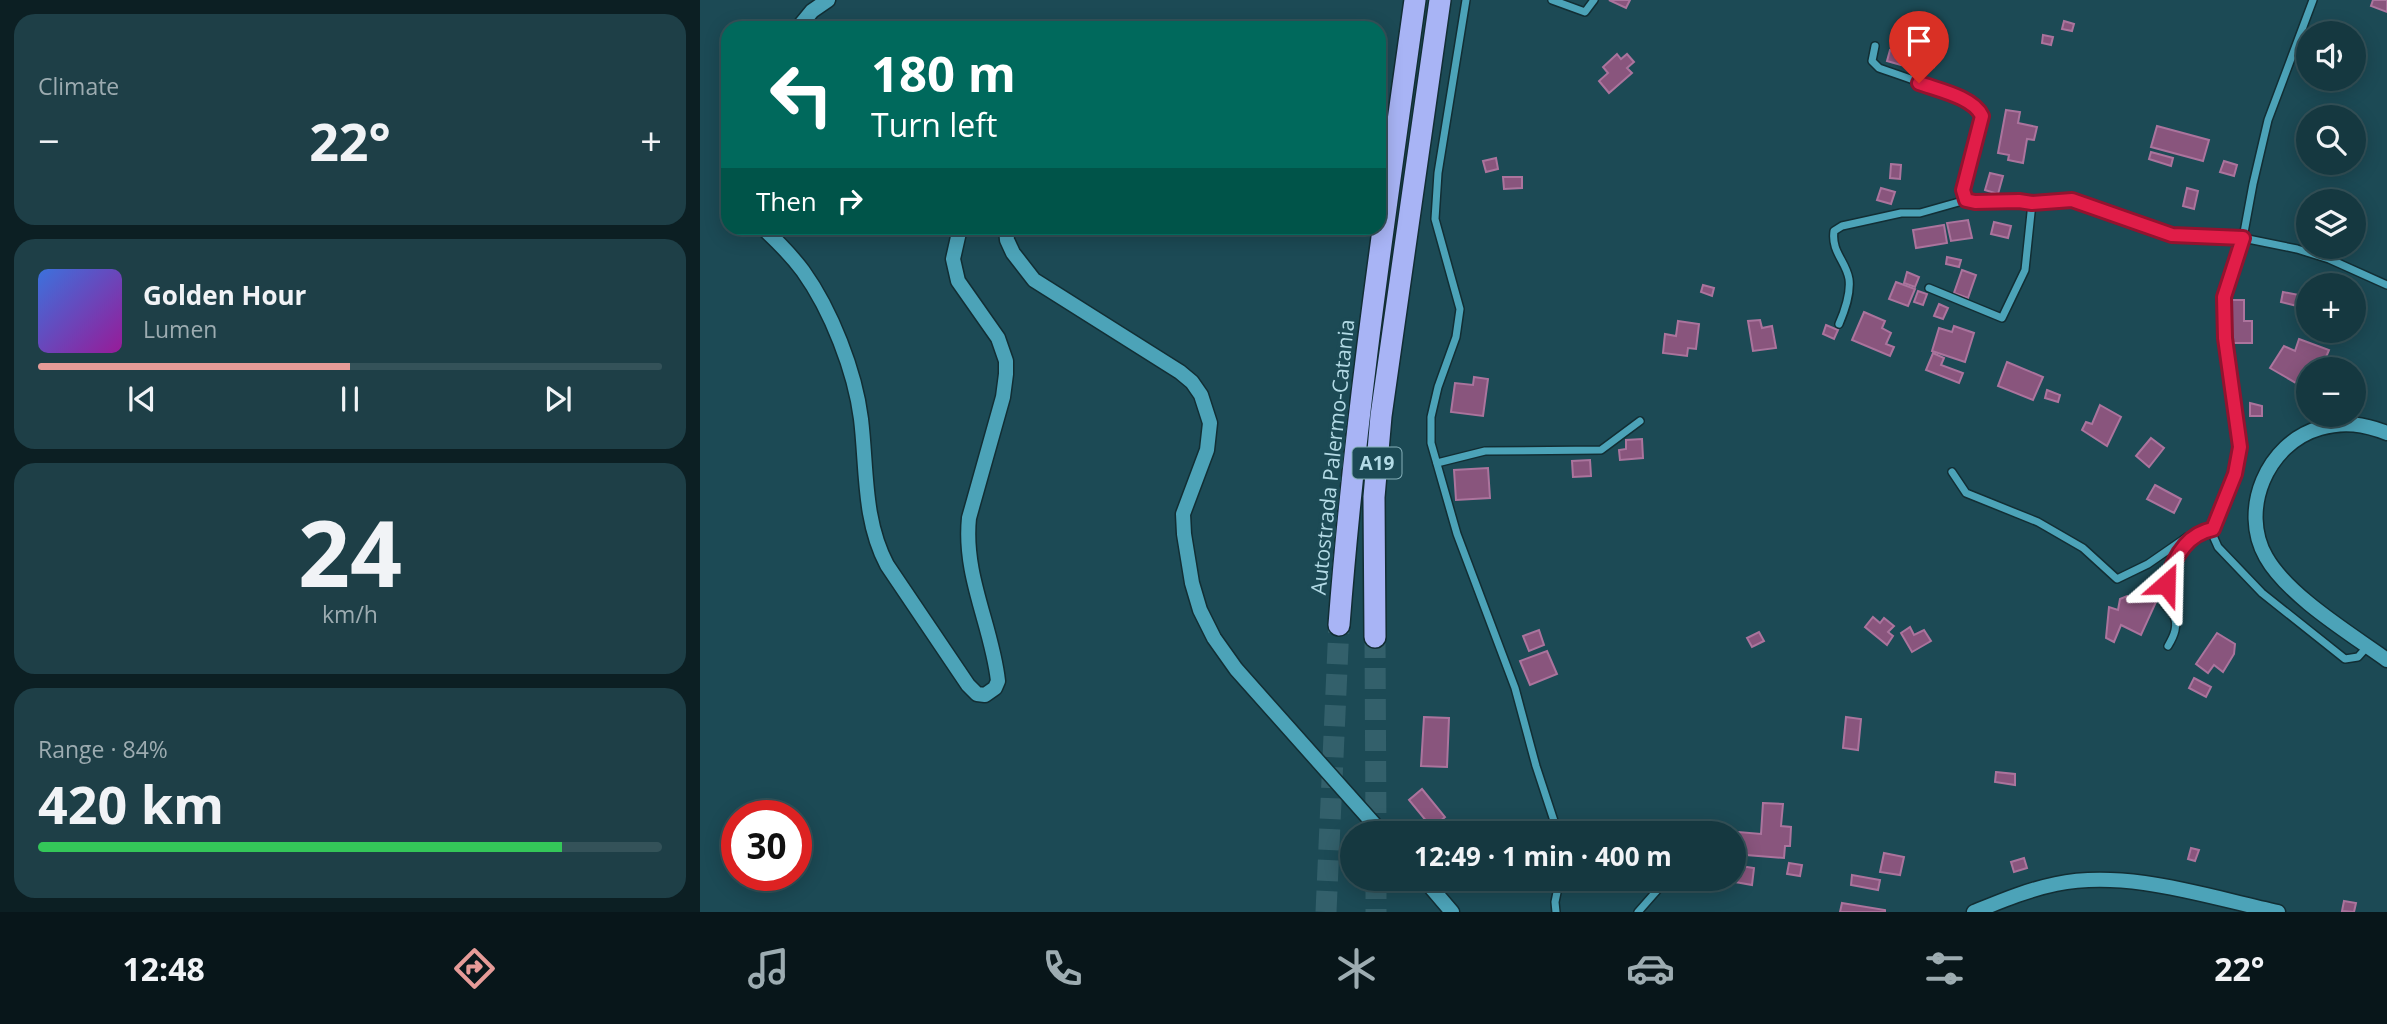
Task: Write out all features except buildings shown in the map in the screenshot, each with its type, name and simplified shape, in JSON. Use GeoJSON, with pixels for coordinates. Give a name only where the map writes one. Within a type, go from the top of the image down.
{"type":"FeatureCollection","features":[{"type":"Feature","properties":{"kind":"highway","name":"Autostrada Palermo-Catania"},"geometry":{"type":"LineString","coordinates":[[1386,203],[1415,0]]}},
{"type":"Feature","properties":{"kind":"highway","name":"A19"},"geometry":{"type":"LineString","coordinates":[[1375,637],[1374,497],[1381,416],[1440,0]]}},
{"type":"Feature","properties":{"kind":"highway","name":"Autostrada Palermo-Catania"},"geometry":{"type":"LineString","coordinates":[[1339,625],[1351,489],[1381,235]]}},
{"type":"Feature","properties":{"kind":"main road"},"geometry":{"type":"LineString","coordinates":[[804,21],[812,11],[828,0]]}},
{"type":"Feature","properties":{"kind":"main road"},"geometry":{"type":"LineString","coordinates":[[770,235],[788,253],[814,288],[847,362],[861,419],[869,507],[877,546],[968,685],[977,694],[985,695],[995,688],[998,681],[972,573],[967,536],[969,519],[1003,397],[1006,361],[998,338],[958,281],[953,259],[958,235]]}},
{"type":"Feature","properties":{"kind":"main road"},"geometry":{"type":"LineString","coordinates":[[1007,235],[1013,253],[1034,280],[1180,372],[1192,382],[1201,395],[1208,416],[1210,437],[1183,514],[1192,583],[1200,610],[1214,638],[1236,669],[1371,821]]}},
{"type":"Feature","properties":{"kind":"main road"},"geometry":{"type":"LineString","coordinates":[[2387,432],[2349,423],[2317,428],[2302,435],[2288,446],[2266,472],[2255,507],[2258,537],[2264,555],[2274,570],[2302,597],[2387,660]]}},
{"type":"Feature","properties":{"kind":"main road"},"geometry":{"type":"LineString","coordinates":[[1974,912],[2056,884],[2081,880],[2114,880],[2144,883],[2278,912]]}},
{"type":"Feature","properties":{"kind":"main road"},"geometry":{"type":"LineString","coordinates":[[1434,891],[1452,912]]}},
{"type":"Feature","properties":{"kind":"street"},"geometry":{"type":"LineString","coordinates":[[1466,0],[1438,173],[1434,219],[1460,309],[1456,337],[1438,387],[1431,417],[1431,443],[1457,534],[1514,688],[1554,821]]}},
{"type":"Feature","properties":{"kind":"street"},"geometry":{"type":"LineString","coordinates":[[1552,0],[1585,12],[1594,0]]}},
{"type":"Feature","properties":{"kind":"street"},"geometry":{"type":"LineString","coordinates":[[2314,0],[2268,120],[2243,238],[2224,297],[2225,338],[2240,447],[2235,474],[2213,529],[2218,547],[2253,584],[2326,645],[2345,659],[2358,657],[2368,646]]}},
{"type":"Feature","properties":{"kind":"street"},"geometry":{"type":"LineString","coordinates":[[1875,47],[1872,61],[1879,68],[1959,98],[1979,109],[1982,116],[1963,190],[1966,200]]}},
{"type":"Feature","properties":{"kind":"street"},"geometry":{"type":"LineString","coordinates":[[1839,324],[1846,309],[1849,278],[1832,242],[1833,231],[1842,226],[1901,213],[1920,213],[1966,200],[2032,203],[2072,200],[2172,235],[2243,238],[2297,249],[2387,285]]}},
{"type":"Feature","properties":{"kind":"street"},"geometry":{"type":"LineString","coordinates":[[1929,288],[2002,318],[2025,270],[2032,203]]}},
{"type":"Feature","properties":{"kind":"street"},"geometry":{"type":"LineString","coordinates":[[1437,463],[1485,451],[1601,450],[1640,421]]}},
{"type":"Feature","properties":{"kind":"street"},"geometry":{"type":"LineString","coordinates":[[1952,472],[1966,493],[2038,522],[2083,548],[2118,579],[2148,564],[2187,537],[2213,529]]}},
{"type":"Feature","properties":{"kind":"street"},"geometry":{"type":"LineString","coordinates":[[2168,646],[2175,634],[2174,615],[2165,606],[2162,597],[2170,570],[2195,535]]}},
{"type":"Feature","properties":{"kind":"street"},"geometry":{"type":"LineString","coordinates":[[1556,912],[1557,891]]}},
{"type":"Feature","properties":{"kind":"street"},"geometry":{"type":"LineString","coordinates":[[1638,912],[1657,891]]}},
{"type":"Feature","properties":{"kind":"tunnel"},"geometry":{"type":"LineString","coordinates":[[1326,912],[1339,625]]}},
{"type":"Feature","properties":{"kind":"tunnel"},"geometry":{"type":"LineString","coordinates":[[1375,637],[1376,821]]}},
{"type":"Feature","properties":{"kind":"tunnel"},"geometry":{"type":"LineString","coordinates":[[1376,891],[1376,912]]}},
{"type":"Feature","properties":{"kind":"route"},"geometry":{"type":"LineString","coordinates":[[1919,83],[1959,98],[1979,109],[1982,116],[1963,190],[1966,200],[2032,203],[2072,200],[2172,235],[2243,238],[2224,297],[2225,338],[2240,447],[2235,474],[2213,529],[2195,535],[2186,544],[2170,570],[2166,584]]}}]}
